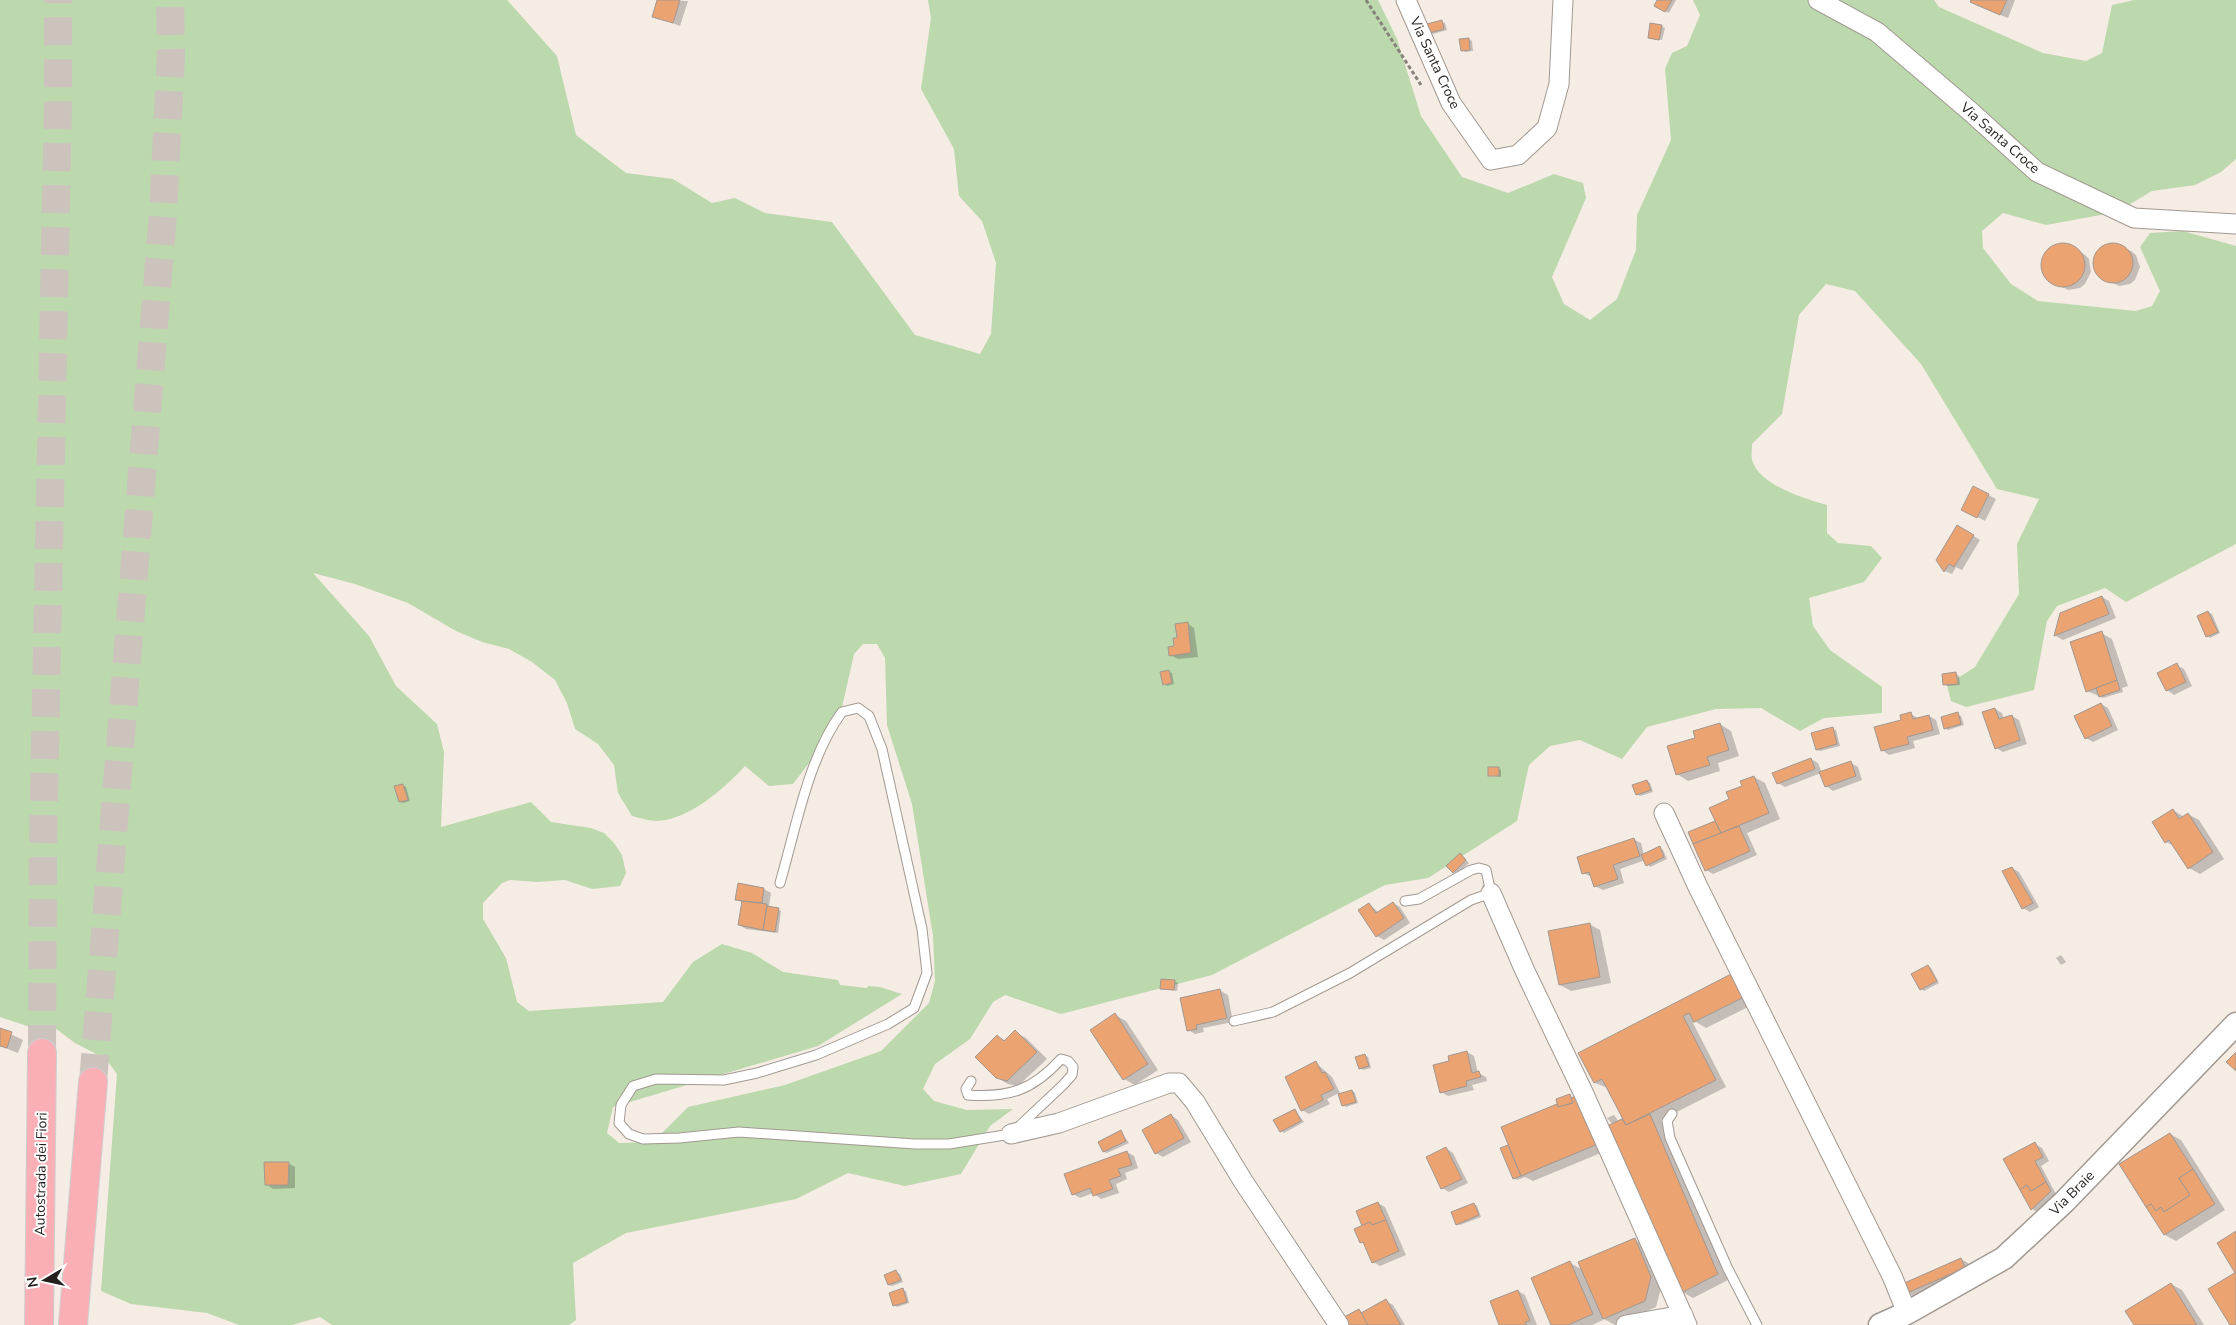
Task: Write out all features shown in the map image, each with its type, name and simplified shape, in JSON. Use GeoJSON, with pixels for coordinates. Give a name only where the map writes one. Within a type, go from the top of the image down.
{"type":"FeatureCollection","features":[{"type":"Feature","properties":{"kind":"highway","name":"Autostrada dei Fiori"},"geometry":{"type":"LineString","coordinates":[[39,1325],[42,1053]]}},
{"type":"Feature","properties":{"kind":"highway"},"geometry":{"type":"LineString","coordinates":[[74,1325],[93,1082]]}},
{"type":"Feature","properties":{"kind":"street","name":"Via Santa Croce"},"geometry":{"type":"LineString","coordinates":[[1406,0],[1451,103],[1491,160],[1518,155],[1547,128],[1559,84],[1563,0]]}},
{"type":"Feature","properties":{"kind":"street","name":"Via Santa Croce"},"geometry":{"type":"LineString","coordinates":[[1818,0],[1877,32],[1972,112],[2037,172],[2134,218],[2236,224]]}},
{"type":"Feature","properties":{"kind":"street"},"geometry":{"type":"LineString","coordinates":[[1664,813],[1698,887],[1892,1276],[1907,1313]]}},
{"type":"Feature","properties":{"kind":"street"},"geometry":{"type":"LineString","coordinates":[[1491,893],[1685,1320],[1626,1325]]}},
{"type":"Feature","properties":{"kind":"street","name":"Via Braie"},"geometry":{"type":"LineString","coordinates":[[1880,1325],[1907,1313],[2004,1258],[2064,1202],[2236,1024]]}},
{"type":"Feature","properties":{"kind":"street"},"geometry":{"type":"LineString","coordinates":[[1011,1134],[1059,1123],[1169,1083],[1179,1083],[1194,1102],[1339,1325]]}},
{"type":"Feature","properties":{"kind":"lane"},"geometry":{"type":"LineString","coordinates":[[780,883],[802,800],[831,728],[842,712],[858,708],[869,716],[882,748],[922,929],[927,973],[914,1008],[888,1024],[816,1055],[757,1073],[724,1080],[656,1079],[633,1086],[621,1105],[619,1123],[629,1134],[643,1139],[680,1138],[738,1132],[915,1144],[940,1144],[1011,1134],[1049,1100],[1072,1075],[1073,1067],[1068,1061],[1061,1059],[1039,1080],[1006,1095],[968,1095],[966,1089],[971,1081]]}},
{"type":"Feature","properties":{"kind":"lane"},"geometry":{"type":"LineString","coordinates":[[1234,1021],[1273,1012],[1350,973],[1471,900],[1491,893],[1486,870],[1479,868],[1460,876],[1419,899],[1405,901]]}},
{"type":"Feature","properties":{"kind":"lane"},"geometry":{"type":"LineString","coordinates":[[1672,1114],[1667,1121],[1670,1138],[1728,1268],[1757,1325]]}},
{"type":"Feature","properties":{"kind":"path"},"geometry":{"type":"LineString","coordinates":[[1366,0],[1423,88]]}},
{"type":"Feature","properties":{"kind":"green space"},"geometry":{"type":"Polygon","coordinates":[[[0,0],[507,0],[557,56],[576,135],[626,173],[673,179],[712,203],[735,198],[765,213],[832,222],[915,335],[980,354],[991,334],[996,263],[982,221],[959,196],[954,149],[921,89],[931,18],[928,0],[1378,0],[1397,39],[1421,116],[1462,177],[1508,193],[1554,174],[1583,183],[1586,198],[1552,277],[1564,304],[1590,320],[1617,299],[1636,250],[1637,215],[1671,140],[1665,69],[1672,53],[1687,46],[1700,15],[1693,0],[1934,0],[1939,7],[2043,53],[2086,61],[2102,53],[2112,5],[2134,0],[2236,0],[2236,159],[2221,172],[2195,185],[2152,191],[2117,212],[2046,225],[2003,213],[1982,231],[1983,248],[2011,284],[2038,301],[2136,311],[2152,306],[2160,291],[2140,247],[2150,233],[2183,231],[2236,246],[2236,544],[2126,602],[2105,588],[2057,606],[2047,621],[2034,690],[1966,707],[1951,701],[1947,685],[1975,667],[2019,594],[2017,544],[2039,499],[1997,489],[1921,364],[1855,291],[1826,284],[1799,315],[1782,414],[1752,444],[1752,460],[1756,469],[1773,484],[1795,495],[1827,505],[1827,533],[1838,543],[1871,546],[1882,558],[1864,582],[1809,598],[1813,626],[1830,650],[1882,687],[1882,713],[1824,718],[1800,731],[1761,708],[1716,709],[1647,727],[1622,759],[1580,740],[1550,746],[1529,765],[1517,821],[1428,878],[1385,885],[1212,975],[1061,1014],[1005,995],[993,1002],[970,1039],[935,1064],[923,1089],[934,1101],[967,1110],[1013,1109],[990,1126],[961,1174],[905,1186],[848,1173],[796,1199],[626,1233],[573,1263],[576,1320],[569,1325],[332,1325],[320,1317],[292,1325],[239,1325],[207,1313],[131,1304],[101,1291],[117,1074],[106,1059],[75,1043],[55,1028],[27,1026],[0,1017],[0,0]],[[313,573],[369,636],[396,686],[437,724],[444,752],[441,827],[531,802],[551,822],[591,828],[604,833],[622,855],[626,873],[620,886],[592,889],[565,880],[537,882],[510,880],[502,883],[483,903],[483,919],[506,958],[517,1002],[529,1011],[663,1002],[693,962],[722,944],[752,953],[783,972],[838,980],[840,985],[867,988],[868,986],[880,987],[902,994],[818,1046],[613,1107],[607,1133],[619,1143],[653,1142],[688,1107],[785,1085],[881,1051],[929,1003],[935,981],[933,936],[912,804],[887,725],[885,658],[877,644],[863,644],[854,654],[838,725],[793,784],[769,786],[745,766],[717,793],[694,809],[670,819],[658,821],[632,816],[618,793],[614,765],[598,744],[575,729],[567,703],[555,680],[532,662],[509,649],[482,642],[456,631],[408,603],[355,584],[313,573]]]}},
{"type":"Feature","properties":{"kind":"building"},"geometry":{"type":"Polygon","coordinates":[[[657,0],[680,0],[673,23],[652,17],[657,0]]]}},
{"type":"Feature","properties":{"kind":"building"},"geometry":{"type":"Polygon","coordinates":[[[1657,0],[1672,0],[1665,12],[1654,6],[1657,0]]]}},
{"type":"Feature","properties":{"kind":"building"},"geometry":{"type":"Polygon","coordinates":[[[1971,0],[2007,0],[2000,15],[1970,2],[1971,0]]]}},
{"type":"Feature","properties":{"kind":"building"},"geometry":{"type":"Polygon","coordinates":[[[1442,20],[1444,29],[1429,33],[1427,24],[1442,20]]]}},
{"type":"Feature","properties":{"kind":"building"},"geometry":{"type":"Polygon","coordinates":[[[1650,23],[1662,25],[1659,40],[1648,38],[1650,23]]]}},
{"type":"Feature","properties":{"kind":"building"},"geometry":{"type":"Polygon","coordinates":[[[1469,38],[1470,50],[1461,51],[1459,39],[1469,38]]]}},
{"type":"Feature","properties":{"kind":"building"},"geometry":{"type":"Polygon","coordinates":[[[2063,243],[2075,247],[2081,253],[2085,265],[2081,277],[2075,283],[2063,287],[2051,283],[2045,277],[2041,265],[2045,253],[2051,247],[2063,243]]]}},
{"type":"Feature","properties":{"kind":"building"},"geometry":{"type":"Polygon","coordinates":[[[2117,243],[2124,246],[2130,252],[2133,263],[2132,271],[2124,280],[2117,283],[2109,283],[2102,280],[2094,271],[2093,259],[2096,252],[2105,244],[2117,243]]]}},
{"type":"Feature","properties":{"kind":"building"},"geometry":{"type":"Polygon","coordinates":[[[1973,486],[1989,494],[1977,518],[1961,510],[1973,486]]]}},
{"type":"Feature","properties":{"kind":"building"},"geometry":{"type":"Polygon","coordinates":[[[1957,525],[1974,535],[1954,567],[1949,564],[1944,572],[1936,560],[1957,525]]]}},
{"type":"Feature","properties":{"kind":"building"},"geometry":{"type":"Polygon","coordinates":[[[2102,596],[2109,614],[2054,636],[2060,613],[2102,596]]]}},
{"type":"Feature","properties":{"kind":"building"},"geometry":{"type":"Polygon","coordinates":[[[2208,611],[2218,632],[2206,637],[2197,616],[2208,611]]]}},
{"type":"Feature","properties":{"kind":"building"},"geometry":{"type":"Polygon","coordinates":[[[1188,622],[1191,653],[1169,656],[1168,647],[1174,646],[1173,638],[1177,638],[1175,624],[1188,622]]]}},
{"type":"Feature","properties":{"kind":"building"},"geometry":{"type":"Polygon","coordinates":[[[2102,631],[2117,680],[2086,692],[2070,642],[2102,631]]]}},
{"type":"Feature","properties":{"kind":"building"},"geometry":{"type":"Polygon","coordinates":[[[2177,663],[2186,682],[2166,691],[2157,673],[2177,663]]]}},
{"type":"Feature","properties":{"kind":"building"},"geometry":{"type":"Polygon","coordinates":[[[1169,670],[1172,683],[1163,685],[1160,672],[1169,670]]]}},
{"type":"Feature","properties":{"kind":"building"},"geometry":{"type":"Polygon","coordinates":[[[1956,672],[1958,684],[1943,685],[1942,674],[1956,672]]]}},
{"type":"Feature","properties":{"kind":"building"},"geometry":{"type":"Polygon","coordinates":[[[2117,680],[2120,690],[2099,697],[2096,688],[2117,680]]]}},
{"type":"Feature","properties":{"kind":"building"},"geometry":{"type":"Polygon","coordinates":[[[2101,703],[2112,726],[2085,739],[2074,716],[2101,703]]]}},
{"type":"Feature","properties":{"kind":"building"},"geometry":{"type":"Polygon","coordinates":[[[1995,708],[1999,719],[2012,715],[2020,740],[1995,749],[1982,712],[1995,708]]]}},
{"type":"Feature","properties":{"kind":"building"},"geometry":{"type":"Polygon","coordinates":[[[1911,712],[1913,719],[1929,715],[1933,730],[1907,737],[1909,744],[1881,751],[1874,727],[1901,720],[1900,715],[1911,712]]]}},
{"type":"Feature","properties":{"kind":"building"},"geometry":{"type":"Polygon","coordinates":[[[1958,712],[1961,724],[1944,729],[1941,717],[1958,712]]]}},
{"type":"Feature","properties":{"kind":"building"},"geometry":{"type":"Polygon","coordinates":[[[1720,723],[1729,750],[1707,757],[1710,765],[1676,775],[1667,746],[1695,738],[1693,731],[1720,723]]]}},
{"type":"Feature","properties":{"kind":"building"},"geometry":{"type":"Polygon","coordinates":[[[1833,727],[1837,744],[1816,750],[1811,733],[1833,727]]]}},
{"type":"Feature","properties":{"kind":"building"},"geometry":{"type":"Polygon","coordinates":[[[1811,758],[1815,769],[1777,784],[1772,773],[1811,758]]]}},
{"type":"Feature","properties":{"kind":"building"},"geometry":{"type":"Polygon","coordinates":[[[1851,761],[1856,776],[1825,787],[1819,772],[1851,761]]]}},
{"type":"Feature","properties":{"kind":"building"},"geometry":{"type":"Polygon","coordinates":[[[1488,767],[1499,767],[1499,776],[1488,776],[1488,767]]]}},
{"type":"Feature","properties":{"kind":"building"},"geometry":{"type":"Polygon","coordinates":[[[1754,776],[1769,813],[1721,833],[1709,808],[1729,799],[1726,792],[1742,786],[1740,781],[1754,776]]]}},
{"type":"Feature","properties":{"kind":"building"},"geometry":{"type":"Polygon","coordinates":[[[1647,780],[1651,790],[1636,795],[1632,785],[1647,780]]]}},
{"type":"Feature","properties":{"kind":"building"},"geometry":{"type":"Polygon","coordinates":[[[403,784],[408,800],[399,802],[394,786],[403,784]]]}},
{"type":"Feature","properties":{"kind":"building"},"geometry":{"type":"Polygon","coordinates":[[[2173,809],[2179,819],[2188,813],[2213,852],[2188,869],[2169,840],[2165,843],[2152,822],[2173,809]]]}},
{"type":"Feature","properties":{"kind":"building"},"geometry":{"type":"Polygon","coordinates":[[[1715,821],[1721,833],[1693,844],[1688,832],[1715,821]]]}},
{"type":"Feature","properties":{"kind":"building"},"geometry":{"type":"Polygon","coordinates":[[[1739,826],[1750,851],[1705,871],[1693,844],[1739,826]]]}},
{"type":"Feature","properties":{"kind":"building"},"geometry":{"type":"Polygon","coordinates":[[[1634,838],[1640,856],[1613,865],[1618,879],[1594,887],[1589,872],[1582,874],[1577,857],[1634,838]]]}},
{"type":"Feature","properties":{"kind":"building"},"geometry":{"type":"Polygon","coordinates":[[[1660,846],[1664,857],[1646,866],[1641,855],[1660,846]]]}},
{"type":"Feature","properties":{"kind":"building"},"geometry":{"type":"Polygon","coordinates":[[[1460,853],[1466,860],[1453,873],[1446,866],[1460,853]]]}},
{"type":"Feature","properties":{"kind":"building"},"geometry":{"type":"Polygon","coordinates":[[[2012,867],[2033,903],[2022,909],[2002,871],[2012,867]]]}},
{"type":"Feature","properties":{"kind":"building"},"geometry":{"type":"Polygon","coordinates":[[[738,883],[764,888],[762,903],[735,900],[738,883]]]}},
{"type":"Feature","properties":{"kind":"building"},"geometry":{"type":"Polygon","coordinates":[[[742,901],[767,904],[763,930],[738,925],[742,901]]]}},
{"type":"Feature","properties":{"kind":"building"},"geometry":{"type":"Polygon","coordinates":[[[1393,902],[1404,918],[1376,937],[1358,910],[1369,903],[1376,913],[1393,902]]]}},
{"type":"Feature","properties":{"kind":"building"},"geometry":{"type":"Polygon","coordinates":[[[767,906],[779,908],[775,932],[763,930],[767,906]]]}},
{"type":"Feature","properties":{"kind":"building"},"geometry":{"type":"Polygon","coordinates":[[[1590,923],[1600,977],[1559,985],[1548,931],[1590,923]]]}},
{"type":"Feature","properties":{"kind":"building"},"geometry":{"type":"Polygon","coordinates":[[[1928,965],[1937,981],[1920,990],[1911,974],[1928,965]]]}},
{"type":"Feature","properties":{"kind":"building"},"geometry":{"type":"Polygon","coordinates":[[[1733,973],[1746,996],[1694,1022],[1689,1013],[1683,1016],[1716,1080],[1626,1125],[1602,1079],[1594,1083],[1578,1053],[1733,973]]]}},
{"type":"Feature","properties":{"kind":"building"},"geometry":{"type":"Polygon","coordinates":[[[1161,979],[1175,980],[1174,990],[1160,989],[1161,979]]]}},
{"type":"Feature","properties":{"kind":"building"},"geometry":{"type":"Polygon","coordinates":[[[1220,989],[1227,1018],[1196,1025],[1197,1029],[1187,1031],[1180,998],[1220,989]]]}},
{"type":"Feature","properties":{"kind":"building"},"geometry":{"type":"Polygon","coordinates":[[[1115,1013],[1148,1064],[1123,1080],[1090,1030],[1115,1013]]]}},
{"type":"Feature","properties":{"kind":"building"},"geometry":{"type":"Polygon","coordinates":[[[0,1028],[12,1032],[7,1048],[0,1046],[0,1028]]]}},
{"type":"Feature","properties":{"kind":"building"},"geometry":{"type":"Polygon","coordinates":[[[1015,1030],[1037,1052],[1007,1081],[996,1078],[975,1057],[997,1035],[1004,1041],[1015,1030]]]}},
{"type":"Feature","properties":{"kind":"building"},"geometry":{"type":"Polygon","coordinates":[[[1467,1051],[1472,1073],[1479,1071],[1481,1077],[1466,1081],[1467,1086],[1440,1093],[1433,1065],[1449,1061],[1448,1056],[1467,1051]]]}},
{"type":"Feature","properties":{"kind":"building"},"geometry":{"type":"Polygon","coordinates":[[[2236,1052],[2236,1071],[2226,1062],[2236,1052]]]}},
{"type":"Feature","properties":{"kind":"building"},"geometry":{"type":"Polygon","coordinates":[[[1365,1054],[1369,1066],[1359,1069],[1355,1057],[1365,1054]]]}},
{"type":"Feature","properties":{"kind":"building"},"geometry":{"type":"Polygon","coordinates":[[[1316,1061],[1322,1073],[1325,1072],[1334,1089],[1321,1095],[1323,1100],[1301,1111],[1285,1077],[1316,1061]]]}},
{"type":"Feature","properties":{"kind":"building"},"geometry":{"type":"Polygon","coordinates":[[[1352,1090],[1356,1102],[1342,1106],[1338,1094],[1352,1090]]]}},
{"type":"Feature","properties":{"kind":"building"},"geometry":{"type":"Polygon","coordinates":[[[1570,1094],[1573,1103],[1558,1107],[1556,1099],[1570,1094]]]}},
{"type":"Feature","properties":{"kind":"building"},"geometry":{"type":"Polygon","coordinates":[[[1578,1095],[1598,1144],[1521,1176],[1501,1127],[1557,1104],[1558,1107],[1573,1103],[1571,1098],[1578,1095]]]}},
{"type":"Feature","properties":{"kind":"building"},"geometry":{"type":"Polygon","coordinates":[[[1295,1109],[1301,1121],[1280,1132],[1273,1120],[1295,1109]]]}},
{"type":"Feature","properties":{"kind":"building"},"geometry":{"type":"Polygon","coordinates":[[[1171,1114],[1184,1138],[1155,1154],[1142,1130],[1171,1114]]]}},
{"type":"Feature","properties":{"kind":"building"},"geometry":{"type":"Polygon","coordinates":[[[1650,1114],[1718,1274],[1681,1293],[1607,1126],[1622,1119],[1626,1125],[1650,1114]]]}},
{"type":"Feature","properties":{"kind":"building"},"geometry":{"type":"Polygon","coordinates":[[[1121,1130],[1126,1141],[1103,1152],[1098,1142],[1121,1130]]]}},
{"type":"Feature","properties":{"kind":"building"},"geometry":{"type":"Polygon","coordinates":[[[2170,1133],[2193,1169],[2179,1178],[2190,1195],[2164,1212],[2161,1207],[2156,1211],[2151,1204],[2146,1207],[2119,1164],[2170,1133]]]}},
{"type":"Feature","properties":{"kind":"building"},"geometry":{"type":"Polygon","coordinates":[[[2035,1142],[2043,1157],[2035,1161],[2046,1182],[2031,1191],[2027,1185],[2020,1190],[2003,1159],[2035,1142]]]}},
{"type":"Feature","properties":{"kind":"building"},"geometry":{"type":"Polygon","coordinates":[[[1508,1145],[1521,1176],[1513,1179],[1500,1148],[1508,1145]]]}},
{"type":"Feature","properties":{"kind":"building"},"geometry":{"type":"Polygon","coordinates":[[[1446,1147],[1462,1179],[1441,1189],[1426,1157],[1446,1147]]]}},
{"type":"Feature","properties":{"kind":"building"},"geometry":{"type":"Polygon","coordinates":[[[1127,1151],[1132,1165],[1118,1169],[1121,1176],[1109,1180],[1113,1189],[1093,1196],[1090,1188],[1072,1195],[1064,1174],[1127,1151]]]}},
{"type":"Feature","properties":{"kind":"building"},"geometry":{"type":"Polygon","coordinates":[[[264,1162],[289,1162],[288,1185],[265,1185],[264,1162]]]}},
{"type":"Feature","properties":{"kind":"building"},"geometry":{"type":"Polygon","coordinates":[[[2193,1169],[2215,1204],[2164,1235],[2146,1207],[2151,1204],[2156,1211],[2161,1207],[2164,1212],[2190,1195],[2179,1178],[2193,1169]]]}},
{"type":"Feature","properties":{"kind":"building"},"geometry":{"type":"Polygon","coordinates":[[[2046,1182],[2051,1191],[2031,1210],[2020,1190],[2027,1185],[2031,1191],[2046,1182]]]}},
{"type":"Feature","properties":{"kind":"building"},"geometry":{"type":"Polygon","coordinates":[[[1378,1202],[1386,1220],[1372,1225],[1370,1222],[1362,1226],[1356,1211],[1378,1202]]]}},
{"type":"Feature","properties":{"kind":"building"},"geometry":{"type":"Polygon","coordinates":[[[1474,1203],[1479,1215],[1456,1225],[1451,1212],[1474,1203]]]}},
{"type":"Feature","properties":{"kind":"building"},"geometry":{"type":"Polygon","coordinates":[[[1386,1220],[1399,1251],[1372,1263],[1363,1242],[1360,1243],[1354,1229],[1370,1222],[1372,1225],[1386,1220]]]}},
{"type":"Feature","properties":{"kind":"building"},"geometry":{"type":"Polygon","coordinates":[[[2236,1231],[2236,1272],[2235,1273],[2217,1243],[2236,1231]]]}},
{"type":"Feature","properties":{"kind":"building"},"geometry":{"type":"Polygon","coordinates":[[[1635,1238],[1651,1277],[1645,1301],[1603,1319],[1578,1262],[1635,1238]]]}},
{"type":"Feature","properties":{"kind":"building"},"geometry":{"type":"Polygon","coordinates":[[[1961,1258],[1965,1268],[1907,1293],[1902,1284],[1961,1258]]]}},
{"type":"Feature","properties":{"kind":"building"},"geometry":{"type":"Polygon","coordinates":[[[1570,1261],[1593,1314],[1568,1325],[1551,1325],[1531,1278],[1570,1261]]]}},
{"type":"Feature","properties":{"kind":"building"},"geometry":{"type":"Polygon","coordinates":[[[896,1270],[901,1280],[888,1285],[884,1275],[896,1270]]]}},
{"type":"Feature","properties":{"kind":"building"},"geometry":{"type":"Polygon","coordinates":[[[2236,1272],[2236,1325],[2230,1325],[2208,1289],[2236,1272]]]}},
{"type":"Feature","properties":{"kind":"building"},"geometry":{"type":"Polygon","coordinates":[[[2171,1283],[2197,1325],[2134,1325],[2125,1311],[2171,1283]]]}},
{"type":"Feature","properties":{"kind":"building"},"geometry":{"type":"Polygon","coordinates":[[[903,1288],[907,1302],[893,1306],[889,1293],[903,1288]]]}},
{"type":"Feature","properties":{"kind":"building"},"geometry":{"type":"Polygon","coordinates":[[[1518,1290],[1530,1321],[1525,1322],[1527,1325],[1499,1325],[1490,1301],[1518,1290]]]}},
{"type":"Feature","properties":{"kind":"building"},"geometry":{"type":"Polygon","coordinates":[[[1386,1299],[1401,1325],[1368,1325],[1361,1313],[1386,1299]]]}},
{"type":"Feature","properties":{"kind":"building"},"geometry":{"type":"Polygon","coordinates":[[[1359,1309],[1368,1325],[1348,1325],[1344,1317],[1359,1309]]]}},
{"type":"Feature","properties":{"kind":"tunnel"},"geometry":{"type":"LineString","coordinates":[[42,1053],[43,847],[58,102],[58,0]]}},
{"type":"Feature","properties":{"kind":"tunnel"},"geometry":{"type":"LineString","coordinates":[[93,1082],[163,213],[171,55],[170,0]]}}]}
